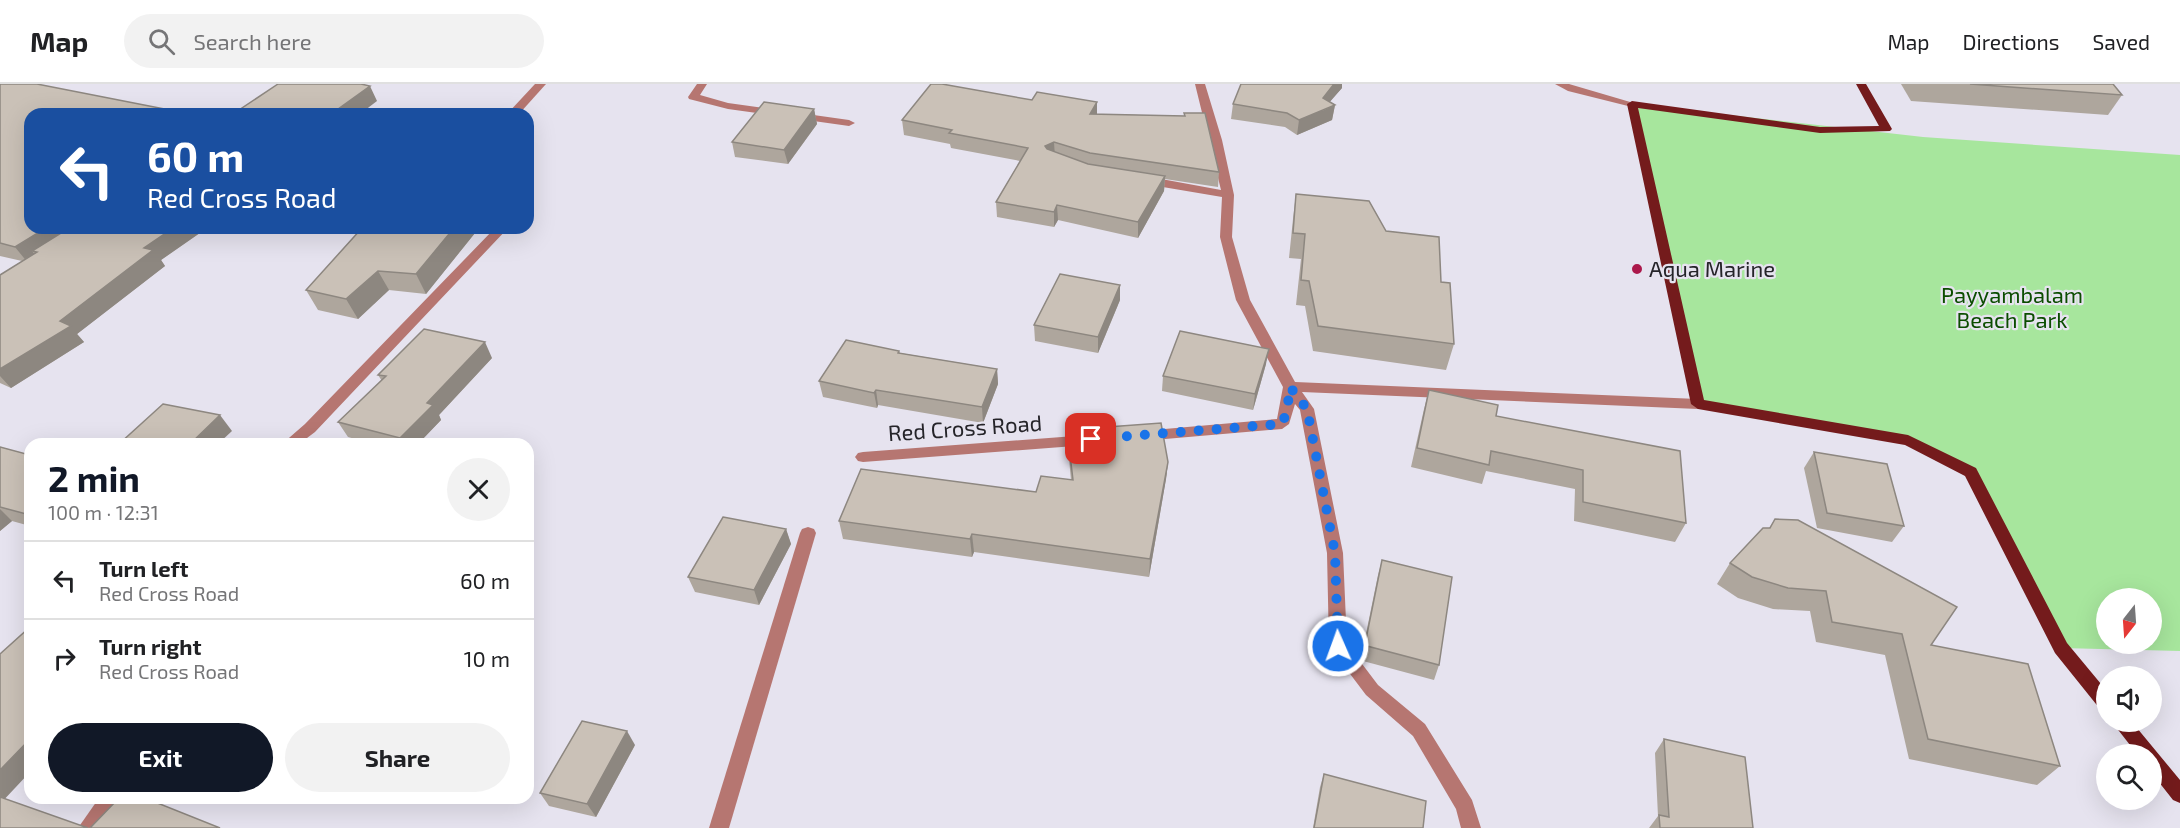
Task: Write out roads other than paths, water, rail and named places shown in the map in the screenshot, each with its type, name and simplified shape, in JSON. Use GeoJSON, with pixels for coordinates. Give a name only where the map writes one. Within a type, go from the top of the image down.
{"type":"FeatureCollection","features":[{"type":"Feature","properties":{"kind":"main road"},"geometry":{"type":"LineString","coordinates":[[1861,84],[1886,129],[1820,130],[1632,104],[1698,404],[1908,440],[1971,472],[2061,648],[2096,691]]}},
{"type":"Feature","properties":{"kind":"main road"},"geometry":{"type":"LineString","coordinates":[[2129,732],[2140,744]]}},
{"type":"Feature","properties":{"kind":"main road"},"geometry":{"type":"LineString","coordinates":[[2162,772],[2180,794]]}},
{"type":"Feature","properties":{"kind":"street"},"geometry":{"type":"LineString","coordinates":[[519,108],[542,84]]}},
{"type":"Feature","properties":{"kind":"street"},"geometry":{"type":"LineString","coordinates":[[702,84],[693,98],[728,106],[849,123]]}},
{"type":"Feature","properties":{"kind":"street"},"geometry":{"type":"LineString","coordinates":[[1200,84],[1216,140],[1228,195],[1226,237],[1243,300],[1290,387],[1307,409],[1335,553],[1338,646],[1372,690],[1419,730],[1464,806],[1471,828]]}},
{"type":"Feature","properties":{"kind":"street"},"geometry":{"type":"LineString","coordinates":[[1560,84],[1632,104]]}},
{"type":"Feature","properties":{"kind":"street"},"geometry":{"type":"LineString","coordinates":[[1131,178],[1228,195]]}},
{"type":"Feature","properties":{"kind":"street"},"geometry":{"type":"LineString","coordinates":[[297,438],[310,428],[496,234]]}},
{"type":"Feature","properties":{"kind":"street"},"geometry":{"type":"LineString","coordinates":[[1290,387],[1698,404]]}},
{"type":"Feature","properties":{"kind":"street"},"geometry":{"type":"LineString","coordinates":[[1122,437],[1282,424],[1287,411],[1290,387]]}},
{"type":"Feature","properties":{"kind":"street"},"geometry":{"type":"LineString","coordinates":[[310,428],[312,438]]}},
{"type":"Feature","properties":{"kind":"street","name":"Red Cross Road"},"geometry":{"type":"LineString","coordinates":[[863,457],[1098,439]]}},
{"type":"Feature","properties":{"kind":"street"},"geometry":{"type":"LineString","coordinates":[[719,828],[808,533]]}},
{"type":"Feature","properties":{"kind":"street"},"geometry":{"type":"LineString","coordinates":[[88,828],[106,804]]}},
{"type":"Feature","properties":{"kind":"place","name":"Aqua Marine"},"geometry":{"type":"Point","coordinates":[1637,269]}},
{"type":"Feature","properties":{"kind":"park label","name":"Payyambalam Beach Park"},"geometry":{"type":"Point","coordinates":[2012,308]}}]}
